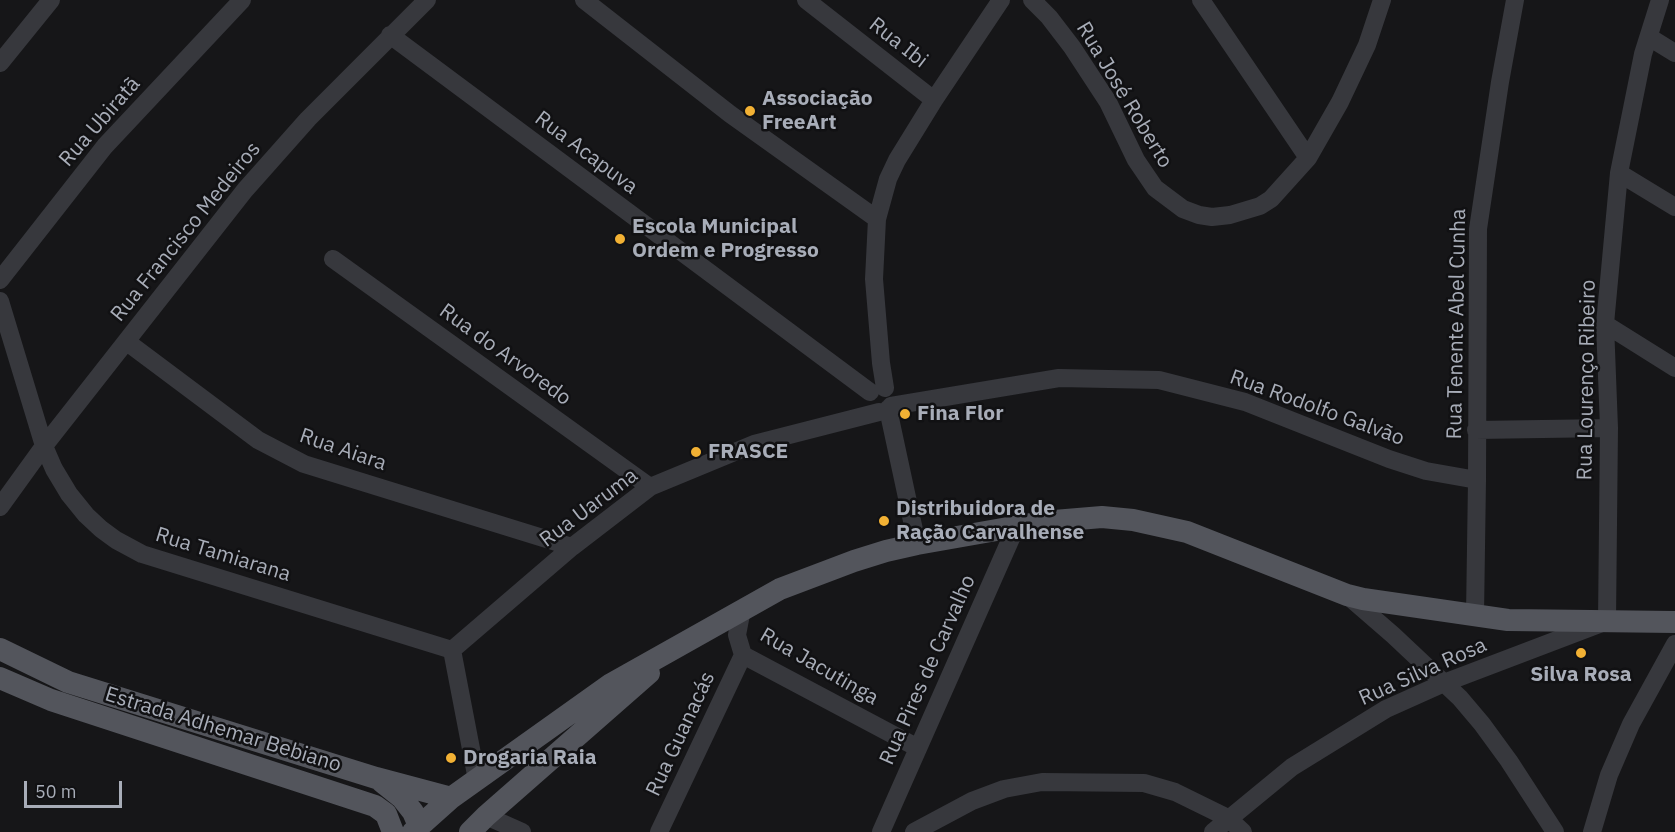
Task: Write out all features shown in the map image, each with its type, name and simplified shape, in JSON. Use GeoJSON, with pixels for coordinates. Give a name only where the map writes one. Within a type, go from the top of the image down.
{"type":"FeatureCollection","features":[{"type":"Feature","properties":{"kind":"main road"},"geometry":{"type":"LineString","coordinates":[[417,830],[451,798],[611,684],[780,589],[854,561],[917,544],[1016,527],[1068,519],[1102,517],[1133,520],[1160,525],[1211,540],[1347,595],[1508,620],[1675,622]]}},
{"type":"Feature","properties":{"kind":"main road","name":"Estrada Adhemar Bebiano"},"geometry":{"type":"LineString","coordinates":[[0,649],[68,682],[376,778],[451,798]]}},
{"type":"Feature","properties":{"kind":"main road"},"geometry":{"type":"LineString","coordinates":[[470,832],[674,650]]}},
{"type":"Feature","properties":{"kind":"main road","name":"Estrada Adhemar Bebiano"},"geometry":{"type":"LineString","coordinates":[[0,678],[51,700],[375,806],[386,814],[393,832]]}},
{"type":"Feature","properties":{"kind":"main road"},"geometry":{"type":"LineString","coordinates":[[376,778],[402,798],[413,812],[417,830]]}},
{"type":"Feature","properties":{"kind":"street"},"geometry":{"type":"LineString","coordinates":[[0,63],[51,0]]}},
{"type":"Feature","properties":{"kind":"street","name":"Rua Ubiratã"},"geometry":{"type":"LineString","coordinates":[[0,280],[105,146],[242,0]]}},
{"type":"Feature","properties":{"kind":"street"},"geometry":{"type":"LineString","coordinates":[[584,0],[730,114],[877,219]]}},
{"type":"Feature","properties":{"kind":"street","name":"Rua Ibi"},"geometry":{"type":"LineString","coordinates":[[806,0],[934,100]]}},
{"type":"Feature","properties":{"kind":"street"},"geometry":{"type":"LineString","coordinates":[[917,544],[886,409],[893,397],[878,390],[881,363],[874,279],[877,219],[888,179],[897,160],[1001,0]]}},
{"type":"Feature","properties":{"kind":"street","name":"Rua José Roberto"},"geometry":{"type":"LineString","coordinates":[[1032,0],[1049,17],[1072,47],[1108,102],[1148,179],[1155,188],[1183,208],[1199,215],[1212,217],[1230,215],[1260,206],[1271,199],[1308,158],[1340,102],[1367,45],[1382,0]]}},
{"type":"Feature","properties":{"kind":"street"},"geometry":{"type":"LineString","coordinates":[[1201,0],[1308,158]]}},
{"type":"Feature","properties":{"kind":"street","name":"Rua Tenente Abel Cunha"},"geometry":{"type":"LineString","coordinates":[[1474,615],[1478,229],[1515,0]]}},
{"type":"Feature","properties":{"kind":"street","name":"Rua Lourenço Ribeiro"},"geometry":{"type":"LineString","coordinates":[[1607,621],[1609,428],[1605,324],[1619,172],[1643,54],[1660,0]]}},
{"type":"Feature","properties":{"kind":"street","name":"Rua Francisco Medeiros"},"geometry":{"type":"LineString","coordinates":[[0,507],[44,446],[245,190],[308,119],[424,1]]}},
{"type":"Feature","properties":{"kind":"street","name":"Rua Acapuva"},"geometry":{"type":"LineString","coordinates":[[390,35],[878,390]]}},
{"type":"Feature","properties":{"kind":"street"},"geometry":{"type":"LineString","coordinates":[[1649,37],[1675,53]]}},
{"type":"Feature","properties":{"kind":"street"},"geometry":{"type":"LineString","coordinates":[[1619,172],[1675,207]]}},
{"type":"Feature","properties":{"kind":"street","name":"Rua do Arvoredo"},"geometry":{"type":"LineString","coordinates":[[333,259],[650,487]]}},
{"type":"Feature","properties":{"kind":"street","name":"Rua Tamiarana"},"geometry":{"type":"LineString","coordinates":[[0,301],[44,446],[54,469],[86,516],[116,540],[142,554],[452,650]]}},
{"type":"Feature","properties":{"kind":"street"},"geometry":{"type":"LineString","coordinates":[[1605,324],[1675,368]]}},
{"type":"Feature","properties":{"kind":"street","name":"Rua Aiara"},"geometry":{"type":"LineString","coordinates":[[127,342],[258,440],[304,464],[572,547]]}},
{"type":"Feature","properties":{"kind":"street","name":"Rua Rodolfo Galvão"},"geometry":{"type":"LineString","coordinates":[[886,409],[1059,378],[1159,380],[1245,402],[1389,459],[1426,471],[1477,480]]}},
{"type":"Feature","properties":{"kind":"street","name":"Rua Uaruma"},"geometry":{"type":"LineString","coordinates":[[452,650],[572,547],[650,487],[754,444],[886,409]]}},
{"type":"Feature","properties":{"kind":"street"},"geometry":{"type":"LineString","coordinates":[[1476,430],[1609,428]]}},
{"type":"Feature","properties":{"kind":"street","name":"Rua Pires de Carvalho"},"geometry":{"type":"LineString","coordinates":[[881,832],[1016,527]]}},
{"type":"Feature","properties":{"kind":"street"},"geometry":{"type":"LineString","coordinates":[[1347,595],[1444,683],[1482,724],[1555,832]]}},
{"type":"Feature","properties":{"kind":"street","name":"Rua Jacutinga"},"geometry":{"type":"LineString","coordinates":[[742,609],[737,635],[743,655],[918,748]]}},
{"type":"Feature","properties":{"kind":"street","name":"Rua Silva Rosa"},"geometry":{"type":"LineString","coordinates":[[1213,832],[1292,767],[1386,709],[1444,683],[1607,621]]}},
{"type":"Feature","properties":{"kind":"street","name":"Rua Jacutinga"},"geometry":{"type":"LineString","coordinates":[[717,623],[737,635]]}},
{"type":"Feature","properties":{"kind":"street"},"geometry":{"type":"LineString","coordinates":[[1592,832],[1610,775],[1631,724],[1675,644]]}},
{"type":"Feature","properties":{"kind":"street"},"geometry":{"type":"LineString","coordinates":[[452,650],[477,780]]}},
{"type":"Feature","properties":{"kind":"street","name":"Rua Guanacás"},"geometry":{"type":"LineString","coordinates":[[659,832],[743,655]]}},
{"type":"Feature","properties":{"kind":"street"},"geometry":{"type":"LineString","coordinates":[[914,832],[982,797],[1004,789],[1042,782],[1144,783],[1175,792],[1228,818],[1244,832]]}},
{"type":"Feature","properties":{"kind":"street"},"geometry":{"type":"LineString","coordinates":[[486,816],[522,832]]}},
{"type":"Feature","properties":{"kind":"place","name":"Associação FreeArt"},"geometry":{"type":"Point","coordinates":[750,111]}},
{"type":"Feature","properties":{"kind":"place","name":"Escola Municipal Ordem e Progresso"},"geometry":{"type":"Point","coordinates":[620,239]}},
{"type":"Feature","properties":{"kind":"place","name":"Fina Flor"},"geometry":{"type":"Point","coordinates":[905,414]}},
{"type":"Feature","properties":{"kind":"place","name":"FRASCE"},"geometry":{"type":"Point","coordinates":[696,452]}},
{"type":"Feature","properties":{"kind":"place","name":"Distribuidora de Ração Carvalhense"},"geometry":{"type":"Point","coordinates":[884,521]}},
{"type":"Feature","properties":{"kind":"place","name":"Silva Rosa"},"geometry":{"type":"Point","coordinates":[1581,653]}},
{"type":"Feature","properties":{"kind":"place","name":"Drogaria Raia"},"geometry":{"type":"Point","coordinates":[451,758]}}]}
